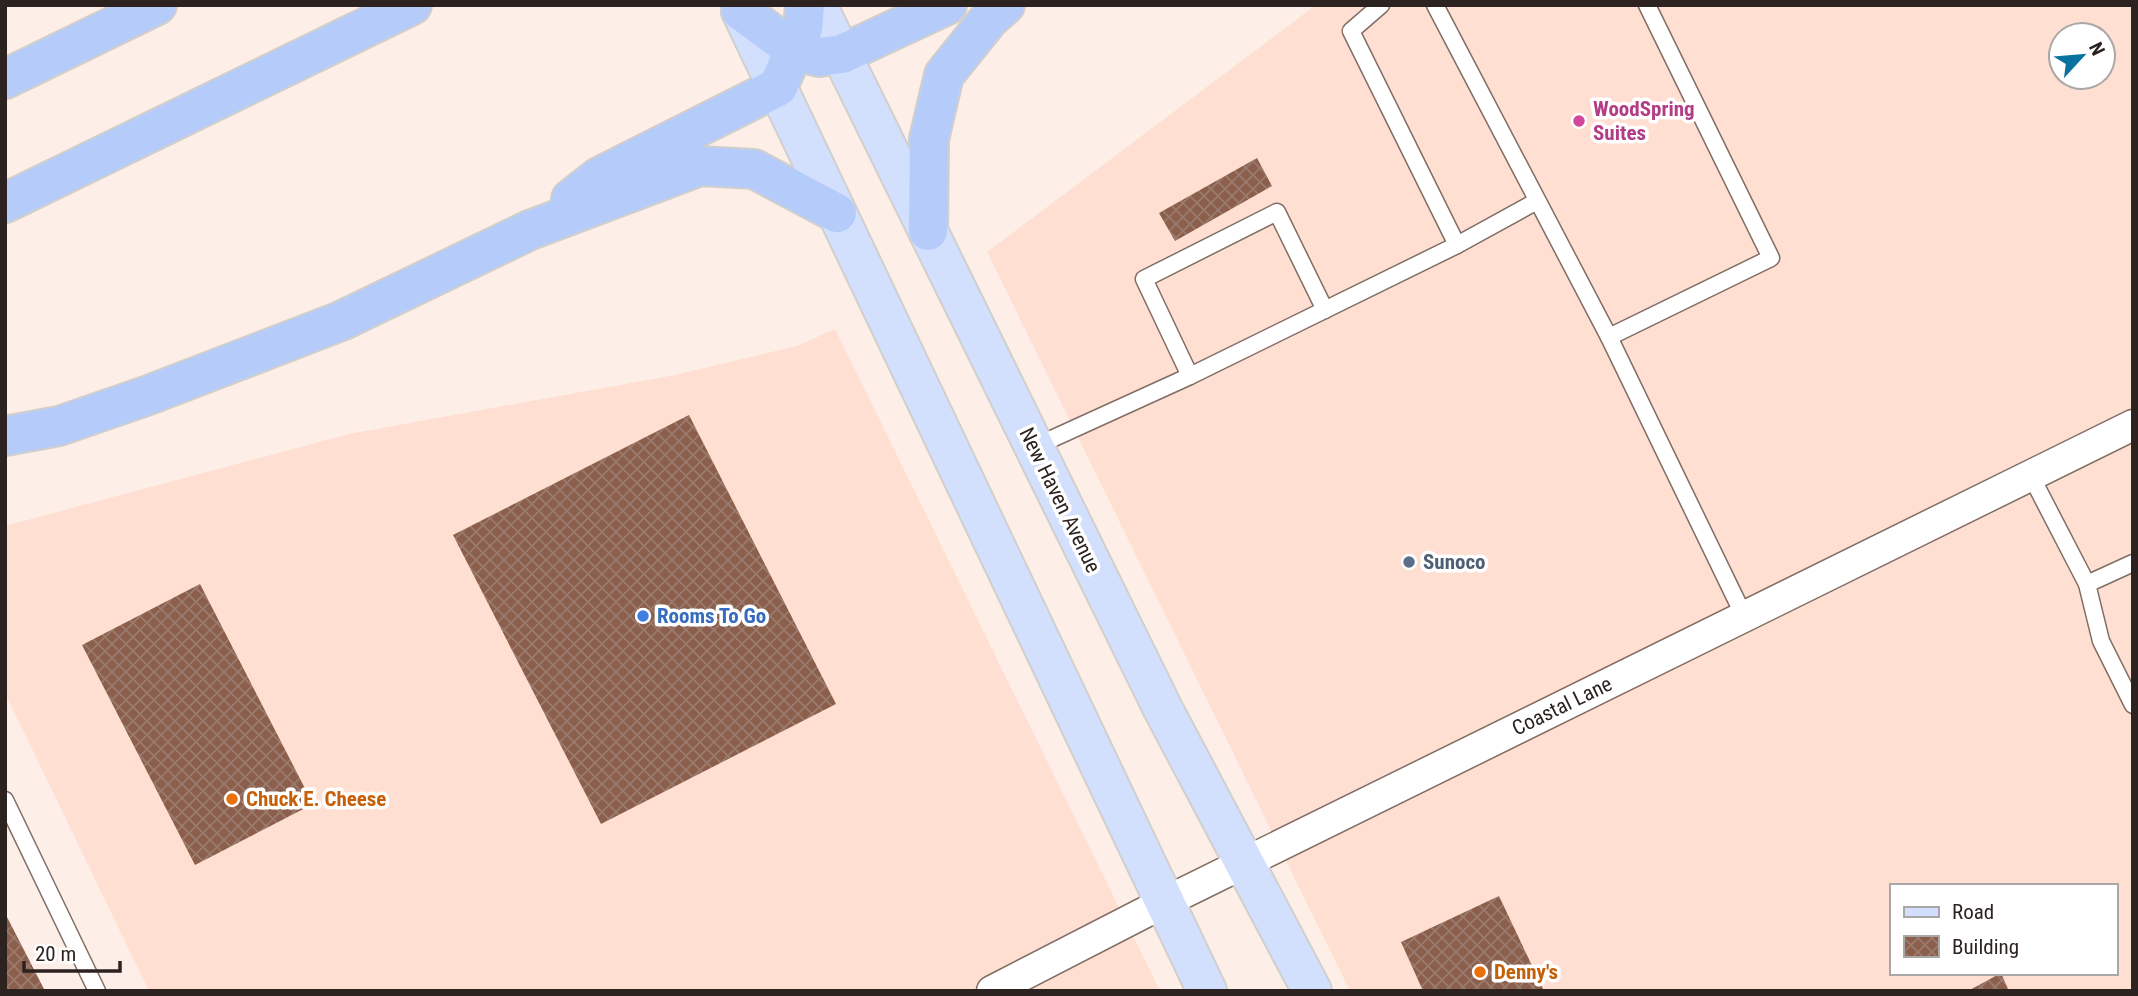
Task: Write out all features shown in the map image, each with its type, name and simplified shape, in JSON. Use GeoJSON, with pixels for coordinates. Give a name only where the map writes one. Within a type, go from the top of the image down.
{"type":"FeatureCollection","features":[{"type":"Feature","properties":{"kind":"highway"},"geometry":{"type":"LineString","coordinates":[[5,79],[157,5]]}},
{"type":"Feature","properties":{"kind":"highway"},"geometry":{"type":"LineString","coordinates":[[5,203],[412,5]]}},
{"type":"Feature","properties":{"kind":"highway"},"geometry":{"type":"LineString","coordinates":[[530,230],[599,177],[778,87],[803,29],[805,5]]}},
{"type":"Feature","properties":{"kind":"highway"},"geometry":{"type":"LineString","coordinates":[[741,11],[794,50],[819,57],[842,54],[947,5]]}},
{"type":"Feature","properties":{"kind":"highway"},"geometry":{"type":"LineString","coordinates":[[929,231],[929,139],[944,75],[989,19],[1005,5]]}},
{"type":"Feature","properties":{"kind":"highway"},"geometry":{"type":"LineString","coordinates":[[5,436],[59,426],[146,396],[341,321],[530,230],[700,166],[754,169],[837,213]]}},
{"type":"Feature","properties":{"kind":"main road","name":"New Haven Avenue"},"geometry":{"type":"LineString","coordinates":[[817,5],[1163,709],[1312,991]]}},
{"type":"Feature","properties":{"kind":"main road"},"geometry":{"type":"LineString","coordinates":[[741,11],[1207,991]]}},
{"type":"Feature","properties":{"kind":"street","name":"Coastal Lane"},"geometry":{"type":"LineString","coordinates":[[992,991],[1165,902],[2133,425]]}},
{"type":"Feature","properties":{"kind":"lane"},"geometry":{"type":"LineString","coordinates":[[1381,5],[1350,31],[1457,245]]}},
{"type":"Feature","properties":{"kind":"lane"},"geometry":{"type":"LineString","coordinates":[[1435,5],[1609,337],[1744,616]]}},
{"type":"Feature","properties":{"kind":"lane"},"geometry":{"type":"LineString","coordinates":[[1609,337],[1771,258],[1647,5]]}},
{"type":"Feature","properties":{"kind":"lane"},"geometry":{"type":"LineString","coordinates":[[1034,447],[1190,376],[1325,310],[1457,245],[1537,201]]}},
{"type":"Feature","properties":{"kind":"lane"},"geometry":{"type":"LineString","coordinates":[[1190,376],[1144,279],[1277,212],[1325,310]]}},
{"type":"Feature","properties":{"kind":"lane"},"geometry":{"type":"LineString","coordinates":[[2031,474],[2087,584],[2101,641],[2133,705]]}},
{"type":"Feature","properties":{"kind":"lane"},"geometry":{"type":"LineString","coordinates":[[2087,584],[2133,564]]}},
{"type":"Feature","properties":{"kind":"lane"},"geometry":{"type":"LineString","coordinates":[[5,800],[97,991]]}},
{"type":"Feature","properties":{"kind":"shaded area"},"geometry":{"type":"Polygon","coordinates":[[[1316,5],[2133,5],[2133,991],[1350,991],[987,252],[1316,5]]]}},
{"type":"Feature","properties":{"kind":"shaded area"},"geometry":{"type":"Polygon","coordinates":[[[835,329],[1160,991],[149,991],[5,693],[5,526],[349,434],[675,375],[797,346],[835,329]]]}},
{"type":"Feature","properties":{"kind":"building"},"geometry":{"type":"Polygon","coordinates":[[[1257,158],[1272,186],[1175,241],[1159,213],[1257,158]]]}},
{"type":"Feature","properties":{"kind":"building"},"geometry":{"type":"Polygon","coordinates":[[[689,415],[836,704],[601,824],[453,535],[689,415]]]}},
{"type":"Feature","properties":{"kind":"building"},"geometry":{"type":"Polygon","coordinates":[[[200,584],[313,804],[195,865],[82,645],[200,584]]]}},
{"type":"Feature","properties":{"kind":"building"},"geometry":{"type":"Polygon","coordinates":[[[1499,896],[1544,991],[1423,991],[1401,942],[1499,896]]]}},
{"type":"Feature","properties":{"kind":"building"},"geometry":{"type":"Polygon","coordinates":[[[5,913],[45,991],[5,991],[5,913]]]}},
{"type":"Feature","properties":{"kind":"building"},"geometry":{"type":"Polygon","coordinates":[[[2002,975],[2009,991],[1968,991],[2002,975]]]}},
{"type":"Feature","properties":{"kind":"place","name":"WoodSpring Suites"},"geometry":{"type":"Point","coordinates":[1579,121]}},
{"type":"Feature","properties":{"kind":"place","name":"Sunoco"},"geometry":{"type":"Point","coordinates":[1409,562]}},
{"type":"Feature","properties":{"kind":"place","name":"Rooms To Go"},"geometry":{"type":"Point","coordinates":[643,616]}},
{"type":"Feature","properties":{"kind":"place","name":"Chuck E. Cheese"},"geometry":{"type":"Point","coordinates":[232,799]}},
{"type":"Feature","properties":{"kind":"place","name":"Denny's"},"geometry":{"type":"Point","coordinates":[1480,972]}}]}
